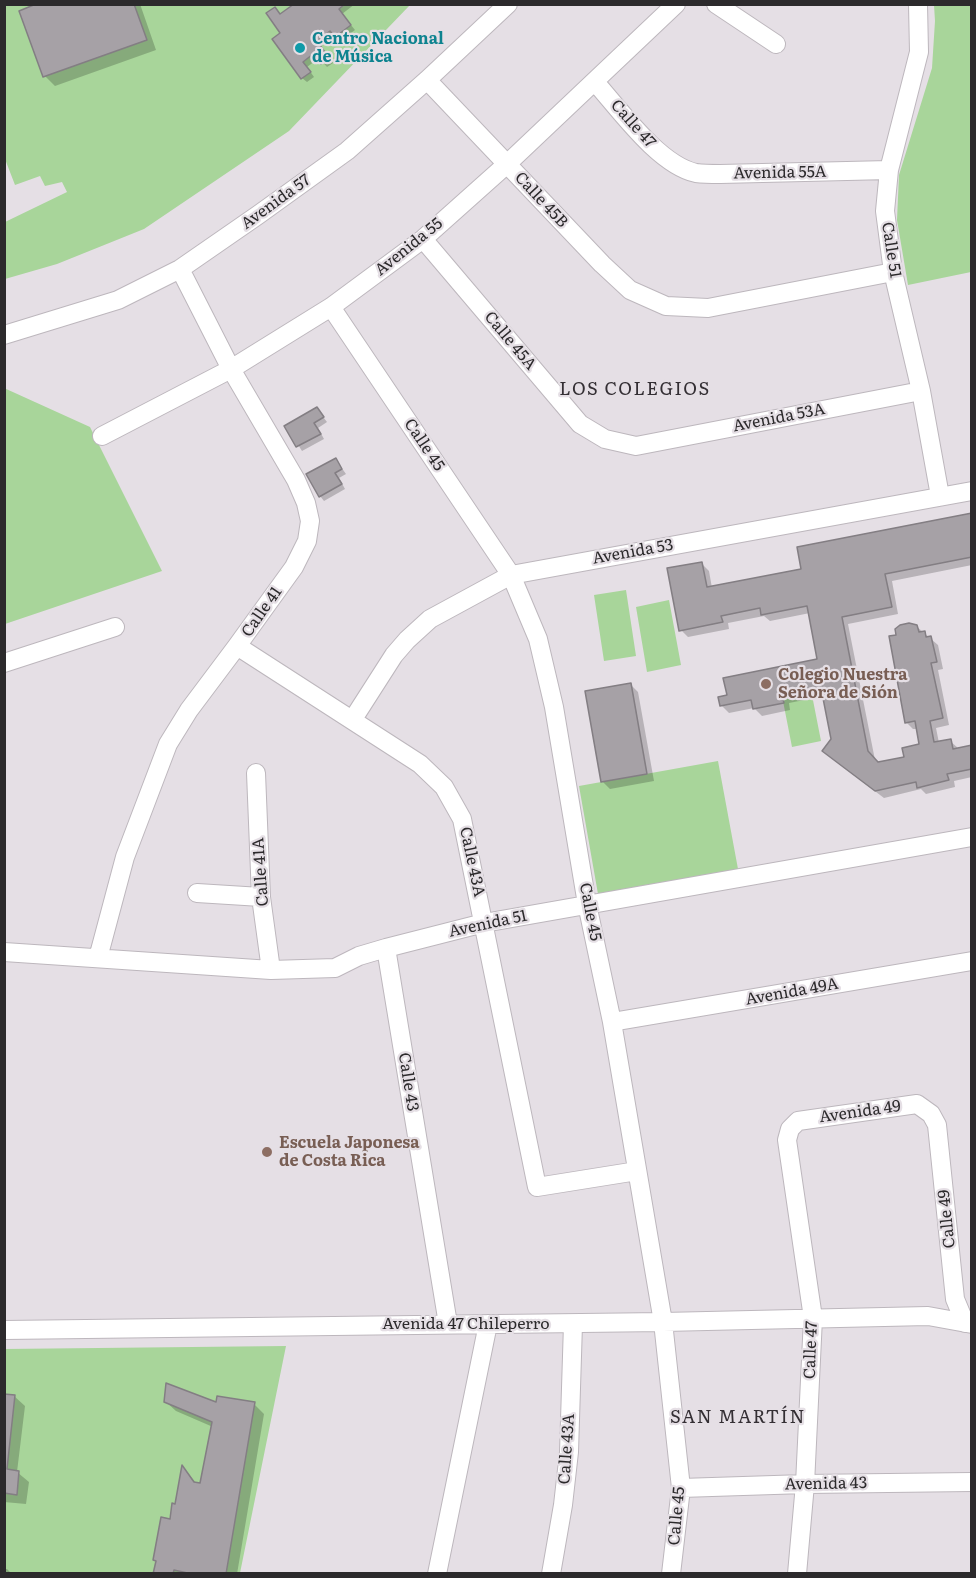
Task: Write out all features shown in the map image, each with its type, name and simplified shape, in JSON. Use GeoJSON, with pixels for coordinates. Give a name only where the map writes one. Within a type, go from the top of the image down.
{"type":"FeatureCollection","features":[{"type":"Feature","properties":{"kind":"street","name":"Avenida 57"},"geometry":{"type":"LineString","coordinates":[[4,335],[118,300],[180,269],[346,151],[427,80],[508,4]]}},
{"type":"Feature","properties":{"kind":"street","name":"Avenida 55"},"geometry":{"type":"LineString","coordinates":[[102,436],[231,369],[331,307],[423,238],[507,164],[676,4]]}},
{"type":"Feature","properties":{"kind":"street"},"geometry":{"type":"LineString","coordinates":[[716,4],[776,44]]}},
{"type":"Feature","properties":{"kind":"street","name":"Calle 51"},"geometry":{"type":"LineString","coordinates":[[918,4],[919,52],[889,170],[885,211],[893,272],[921,391],[940,496]]}},
{"type":"Feature","properties":{"kind":"street","name":"Calle 45B"},"geometry":{"type":"LineString","coordinates":[[427,80],[602,264],[630,290],[666,306],[708,308],[893,272]]}},
{"type":"Feature","properties":{"kind":"street","name":"Calle 47"},"geometry":{"type":"LineString","coordinates":[[595,82],[659,152],[674,164]]}},
{"type":"Feature","properties":{"kind":"street","name":"Avenida 55A"},"geometry":{"type":"LineString","coordinates":[[674,164],[696,172],[720,174],[889,170]]}},
{"type":"Feature","properties":{"kind":"street","name":"Calle 45A"},"geometry":{"type":"LineString","coordinates":[[423,238],[580,423],[605,439],[636,446]]}},
{"type":"Feature","properties":{"kind":"street","name":"Calle 41"},"geometry":{"type":"LineString","coordinates":[[98,958],[125,857],[168,744],[189,710],[294,567],[307,541],[310,521],[306,503],[296,480],[231,369],[180,269]]}},
{"type":"Feature","properties":{"kind":"street","name":"Calle 45"},"geometry":{"type":"LineString","coordinates":[[331,307],[511,574],[538,639],[554,707],[587,904],[612,1022],[663,1322],[681,1488],[671,1574]]}},
{"type":"Feature","properties":{"kind":"street","name":"Avenida 53A"},"geometry":{"type":"LineString","coordinates":[[636,446],[921,391]]}},
{"type":"Feature","properties":{"kind":"street","name":"Avenida 53"},"geometry":{"type":"LineString","coordinates":[[352,719],[394,655],[430,619],[511,574],[972,491]]}},
{"type":"Feature","properties":{"kind":"street"},"geometry":{"type":"LineString","coordinates":[[4,663],[115,627]]}},
{"type":"Feature","properties":{"kind":"street","name":"Calle 43A"},"geometry":{"type":"LineString","coordinates":[[237,646],[420,764],[444,787],[462,819],[537,1187],[637,1171]]}},
{"type":"Feature","properties":{"kind":"street","name":"Calle 41A"},"geometry":{"type":"LineString","coordinates":[[256,773],[261,897],[271,970]]}},
{"type":"Feature","properties":{"kind":"street","name":"Avenida 51"},"geometry":{"type":"LineString","coordinates":[[4,952],[271,970],[335,968],[386,948],[484,923],[972,837]]}},
{"type":"Feature","properties":{"kind":"street"},"geometry":{"type":"LineString","coordinates":[[197,893],[261,897]]}},
{"type":"Feature","properties":{"kind":"street","name":"Calle 43"},"geometry":{"type":"LineString","coordinates":[[386,948],[448,1324]]}},
{"type":"Feature","properties":{"kind":"street","name":"Avenida 49A"},"geometry":{"type":"LineString","coordinates":[[612,1022],[972,961]]}},
{"type":"Feature","properties":{"kind":"street","name":"Avenida 49"},"geometry":{"type":"LineString","coordinates":[[790,1128],[798,1121],[917,1104],[931,1114]]}},
{"type":"Feature","properties":{"kind":"street","name":"Calle 49"},"geometry":{"type":"LineString","coordinates":[[931,1114],[937,1125],[955,1299],[968,1324]]}},
{"type":"Feature","properties":{"kind":"street","name":"Calle 47"},"geometry":{"type":"LineString","coordinates":[[790,1128],[787,1140],[813,1318],[805,1484],[797,1574]]}},
{"type":"Feature","properties":{"kind":"street"},"geometry":{"type":"LineString","coordinates":[[928,1316],[972,1289]]}},
{"type":"Feature","properties":{"kind":"street","name":"Avenida 47 Chileperro"},"geometry":{"type":"LineString","coordinates":[[4,1330],[573,1324],[928,1316],[968,1324]]}},
{"type":"Feature","properties":{"kind":"street"},"geometry":{"type":"LineString","coordinates":[[437,1574],[488,1324]]}},
{"type":"Feature","properties":{"kind":"street","name":"Calle 43A"},"geometry":{"type":"LineString","coordinates":[[551,1574],[563,1505],[569,1452],[573,1324]]}},
{"type":"Feature","properties":{"kind":"street","name":"Avenida 43"},"geometry":{"type":"LineString","coordinates":[[681,1488],[972,1482]]}},
{"type":"Feature","properties":{"kind":"green space"},"geometry":{"type":"Polygon","coordinates":[[[5,5],[36,5],[19,11],[134,5],[294,5],[280,14],[275,7],[266,14],[280,33],[272,39],[301,79],[310,72],[303,62],[313,54],[321,64],[329,58],[317,41],[330,31],[335,37],[351,25],[339,9],[345,5],[410,5],[289,131],[144,229],[57,264],[5,279],[5,222],[67,192],[62,182],[45,186],[40,176],[15,185],[5,159],[5,5]]]}},
{"type":"Feature","properties":{"kind":"green space"},"geometry":{"type":"Polygon","coordinates":[[[934,5],[971,5],[971,272],[908,285],[897,220],[899,175],[932,68],[934,5]]]}},
{"type":"Feature","properties":{"kind":"green space"},"geometry":{"type":"Polygon","coordinates":[[[4,388],[90,427],[162,571],[5,624],[4,388]]]}},
{"type":"Feature","properties":{"kind":"green space"},"geometry":{"type":"Polygon","coordinates":[[[626,590],[636,656],[604,661],[594,595],[626,590]]]}},
{"type":"Feature","properties":{"kind":"green space"},"geometry":{"type":"Polygon","coordinates":[[[669,600],[681,665],[647,672],[636,607],[669,600]]]}},
{"type":"Feature","properties":{"kind":"green space"},"geometry":{"type":"Polygon","coordinates":[[[811,690],[821,741],[792,747],[782,696],[811,690]]]}},
{"type":"Feature","properties":{"kind":"green space"},"geometry":{"type":"Polygon","coordinates":[[[718,761],[738,869],[598,894],[579,786],[718,761]]]}},
{"type":"Feature","properties":{"kind":"green space"},"geometry":{"type":"Polygon","coordinates":[[[286,1346],[240,1573],[5,1573],[4,1349],[286,1346]]]}},
{"type":"Feature","properties":{"kind":"building"},"geometry":{"type":"Polygon","coordinates":[[[36,4],[134,4],[147,40],[43,77],[19,11],[36,4]]]}},
{"type":"Feature","properties":{"kind":"building","name":"Centro Nacional de Música"},"geometry":{"type":"Polygon","coordinates":[[[294,4],[345,4],[339,9],[351,25],[335,37],[330,31],[317,41],[329,58],[321,64],[313,54],[303,62],[311,72],[301,79],[272,39],[280,33],[266,13],[275,7],[280,14],[294,4]]]}},
{"type":"Feature","properties":{"kind":"building"},"geometry":{"type":"Polygon","coordinates":[[[317,407],[324,417],[314,423],[321,434],[296,447],[284,426],[317,407]]]}},
{"type":"Feature","properties":{"kind":"building"},"geometry":{"type":"Polygon","coordinates":[[[336,458],[342,469],[335,473],[342,484],[319,497],[306,474],[336,458]]]}},
{"type":"Feature","properties":{"kind":"building"},"geometry":{"type":"Polygon","coordinates":[[[972,513],[972,557],[885,574],[892,607],[842,617],[868,751],[878,762],[904,757],[902,748],[919,744],[915,721],[905,723],[889,636],[896,635],[895,629],[900,625],[909,623],[917,625],[919,632],[925,631],[926,637],[931,636],[937,662],[931,663],[943,718],[930,721],[934,742],[951,739],[953,749],[972,745],[972,769],[947,774],[949,780],[917,788],[916,782],[875,791],[822,751],[831,739],[821,688],[782,696],[784,703],[753,709],[751,700],[720,706],[718,697],[727,695],[723,678],[817,659],[807,606],[761,615],[760,608],[721,616],[723,622],[679,631],[667,568],[702,562],[707,587],[801,569],[797,547],[972,513]]]}},
{"type":"Feature","properties":{"kind":"building"},"geometry":{"type":"Polygon","coordinates":[[[631,683],[647,774],[601,782],[585,691],[631,683]]]}},
{"type":"Feature","properties":{"kind":"building"},"geometry":{"type":"Polygon","coordinates":[[[166,1383],[216,1402],[217,1396],[255,1402],[226,1574],[192,1574],[174,1570],[173,1574],[153,1574],[156,1561],[153,1560],[161,1517],[170,1519],[182,1465],[194,1482],[200,1483],[212,1422],[164,1402],[166,1383]]]}},
{"type":"Feature","properties":{"kind":"building"},"geometry":{"type":"Polygon","coordinates":[[[4,1394],[15,1395],[7,1469],[19,1471],[17,1495],[4,1493],[4,1394]]]}},
{"type":"Feature","properties":{"kind":"place","name":"Centro Nacional de Música"},"geometry":{"type":"Point","coordinates":[300,48]}},
{"type":"Feature","properties":{"kind":"place","name":"Colegio Nuestra Señora de Sión"},"geometry":{"type":"Point","coordinates":[766,684]}},
{"type":"Feature","properties":{"kind":"place","name":"Escuela Japonesa de Costa Rica"},"geometry":{"type":"Point","coordinates":[267,1152]}},
{"type":"Feature","properties":{"kind":"district","name":"LOS COLEGIOS"},"geometry":{"type":"Point","coordinates":[635,390]}},
{"type":"Feature","properties":{"kind":"district","name":"SAN MARTÍN"},"geometry":{"type":"Point","coordinates":[738,1418]}}]}
